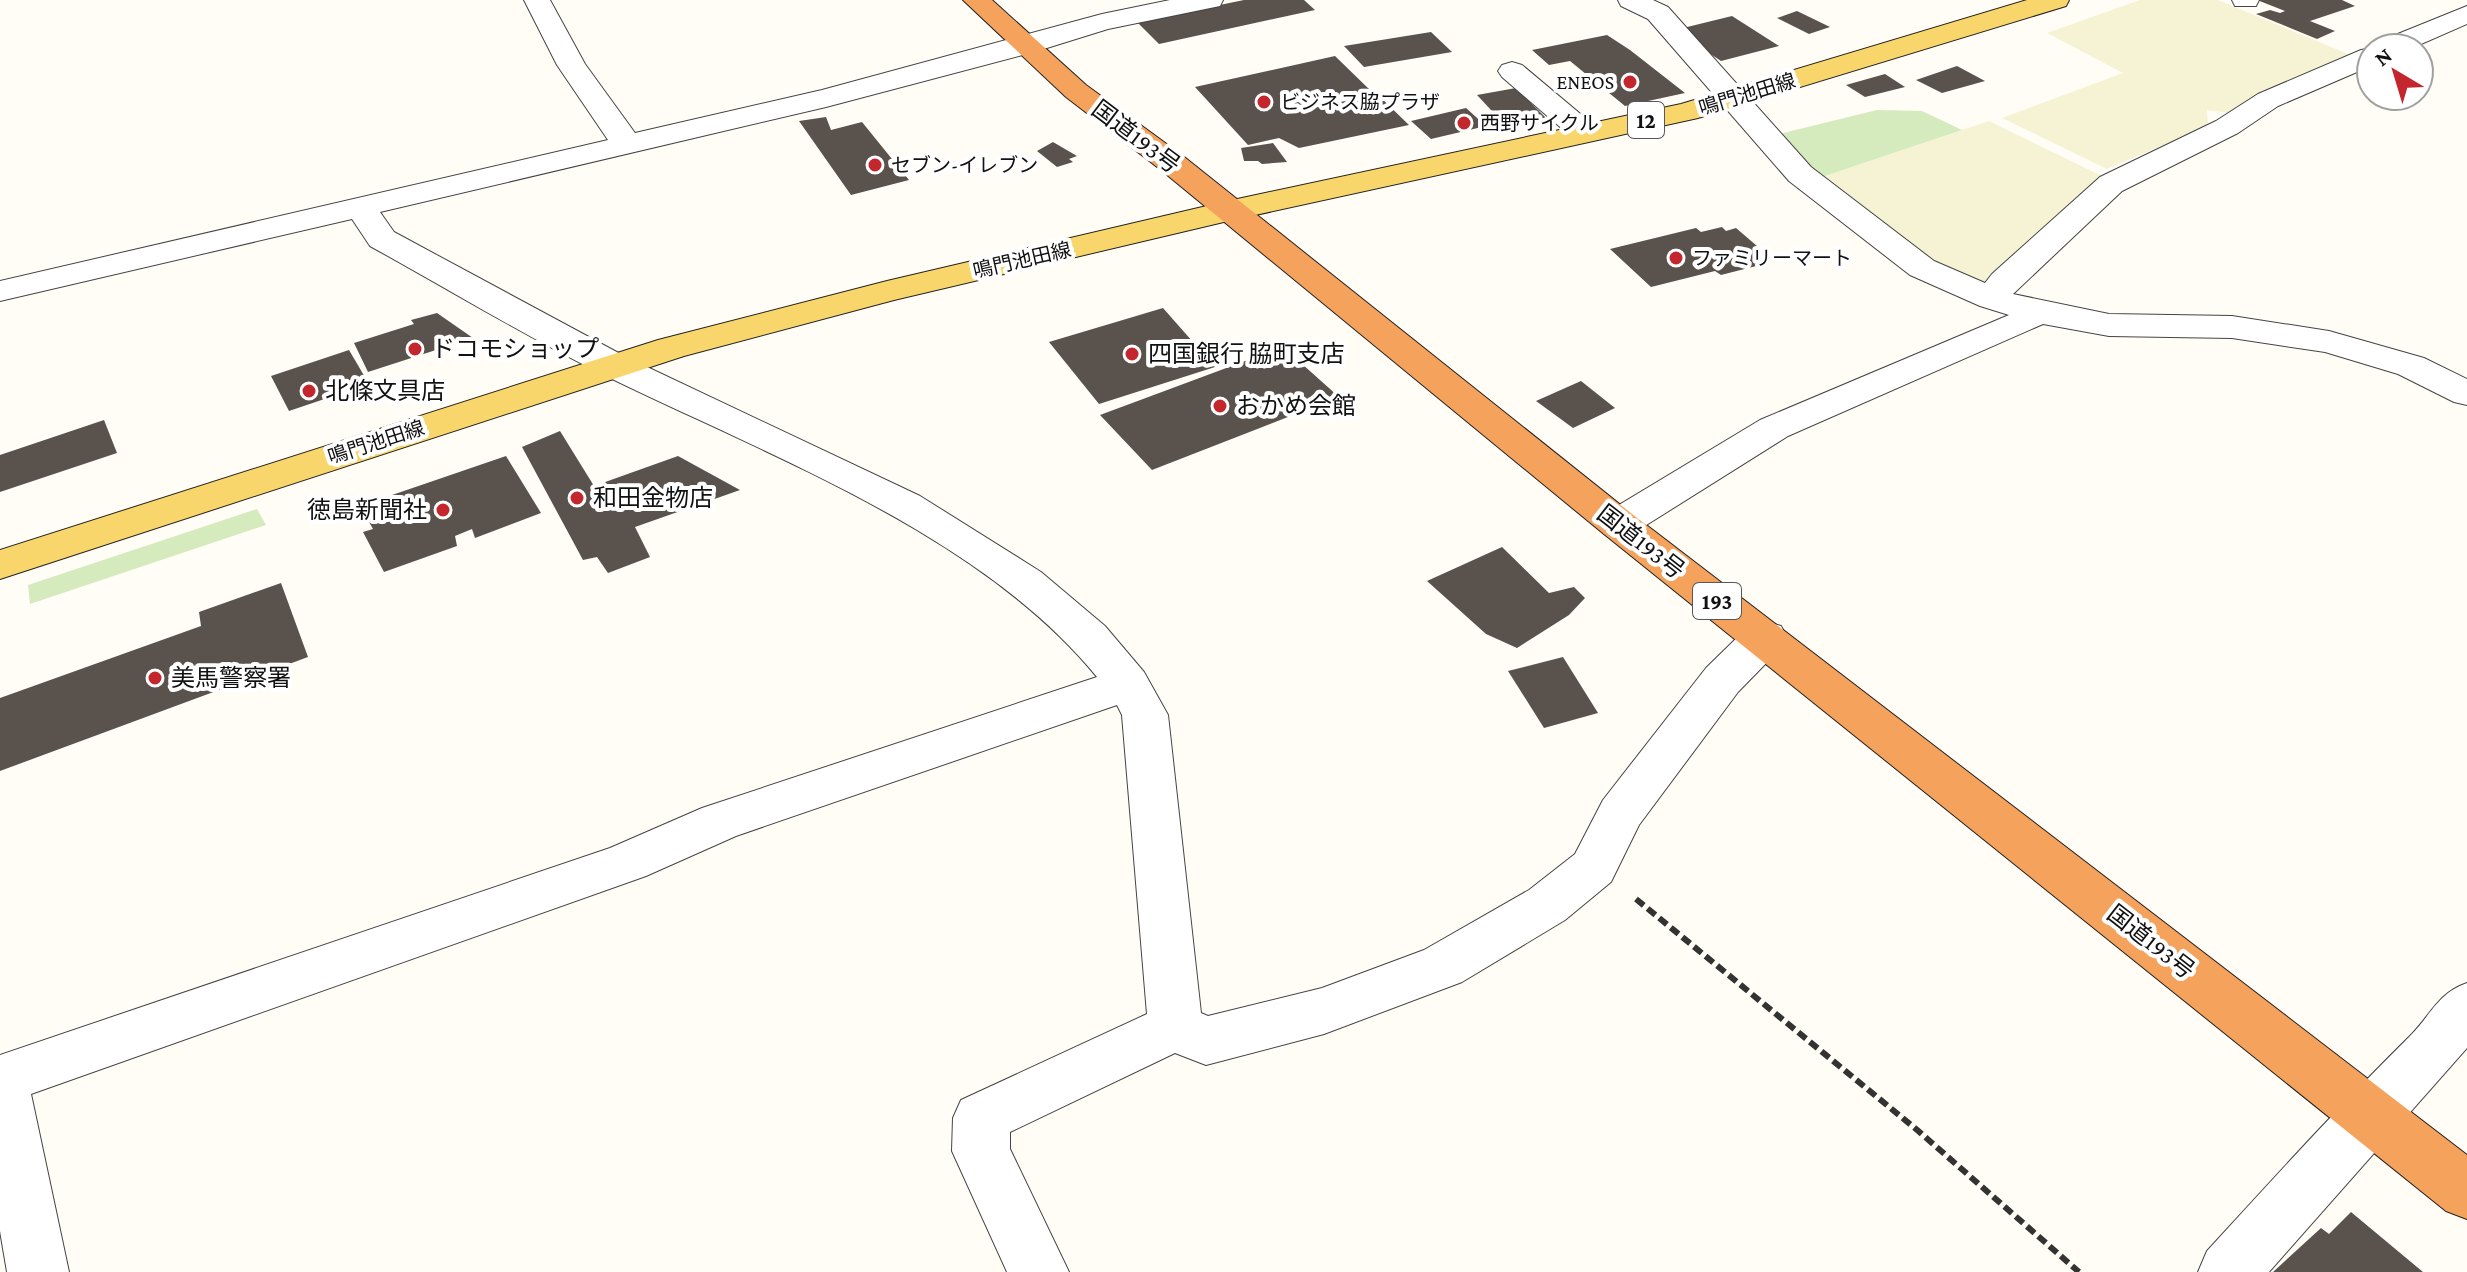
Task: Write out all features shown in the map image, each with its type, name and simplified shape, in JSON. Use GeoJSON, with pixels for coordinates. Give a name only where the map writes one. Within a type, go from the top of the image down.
{"type":"FeatureCollection","features":[{"type":"Feature","properties":{"kind":"highway","name":"国道193号"},"geometry":{"type":"LineString","coordinates":[[976,0],[1076,91],[1172,163],[1618,524],[2467,1191]]}},
{"type":"Feature","properties":{"kind":"main road","name":"鳴門池田線"},"geometry":{"type":"LineString","coordinates":[[0,565],[613,365],[887,291],[1228,211],[1732,100],[1883,50],[2056,0]]}},
{"type":"Feature","properties":{"kind":"street"},"geometry":{"type":"LineString","coordinates":[[537,0],[571,65],[627,144]]}},
{"type":"Feature","properties":{"kind":"street"},"geometry":{"type":"LineString","coordinates":[[0,291],[826,98],[1024,46],[1102,22],[1210,0]]}},
{"type":"Feature","properties":{"kind":"street"},"geometry":{"type":"LineString","coordinates":[[1631,0],[1658,13],[1800,174],[1922,268],[1992,299],[2037,312],[2109,325],[2232,327],[2329,342],[2411,366],[2467,394]]}},
{"type":"Feature","properties":{"kind":"street"},"geometry":{"type":"LineString","coordinates":[[2425,32],[2467,14]]}},
{"type":"Feature","properties":{"kind":"street"},"geometry":{"type":"LineString","coordinates":[[1992,299],[2004,281],[2111,184],[2227,127],[2268,100],[2355,63]]}},
{"type":"Feature","properties":{"kind":"street"},"geometry":{"type":"LineString","coordinates":[[1512,71],[1585,133]]}},
{"type":"Feature","properties":{"kind":"street"},"geometry":{"type":"LineString","coordinates":[[359,205],[382,239],[613,365],[906,505],[1026,582],[1089,637],[1128,684],[1145,715],[1175,1027]]}},
{"type":"Feature","properties":{"kind":"street"},"geometry":{"type":"LineString","coordinates":[[1618,524],[1774,428],[2021,323],[2037,312]]}},
{"type":"Feature","properties":{"kind":"street"},"geometry":{"type":"LineString","coordinates":[[1038,1272],[981,1151],[981,1118],[1175,1027],[1206,1041],[1324,1011],[1443,966],[1547,905],[1593,868],[1620,814],[1722,680],[1765,637]]}},
{"type":"Feature","properties":{"kind":"street"},"geometry":{"type":"LineString","coordinates":[[38,1272],[0,1080],[628,862],[719,822],[1128,684]]}},
{"type":"Feature","properties":{"kind":"street"},"geometry":{"type":"LineString","coordinates":[[2229,1272],[2369,1115],[2436,1046],[2467,1006]]}},
{"type":"Feature","properties":{"kind":"path"},"geometry":{"type":"LineString","coordinates":[[1593,868],[1647,906],[1916,1129],[2079,1272]]}},
{"type":"Feature","properties":{"kind":"shaded area"},"geometry":{"type":"Polygon","coordinates":[[[2140,0],[2218,0],[2353,56],[2258,96],[2228,113],[2207,110],[2208,126],[2107,169],[2002,118],[2123,73],[2047,33],[2140,0]]]}},
{"type":"Feature","properties":{"kind":"shaded area"},"geometry":{"type":"Polygon","coordinates":[[[1989,121],[2104,177],[1985,289],[1930,265],[1819,178],[1989,121]]]}},
{"type":"Feature","properties":{"kind":"green space"},"geometry":{"type":"Polygon","coordinates":[[[1877,110],[1922,111],[1962,130],[1819,178],[1775,135],[1877,110]]]}},
{"type":"Feature","properties":{"kind":"green space"},"geometry":{"type":"Polygon","coordinates":[[[257,509],[266,525],[30,604],[28,585],[257,509]]]}},
{"type":"Feature","properties":{"kind":"building","name":"ビジネス脇プラザ"},"geometry":{"type":"Polygon","coordinates":[[[1244,0],[1304,0],[1315,10],[1159,44],[1137,22],[1244,0]]]}},
{"type":"Feature","properties":{"kind":"building"},"geometry":{"type":"Polygon","coordinates":[[[2257,0],[2342,0],[2355,6],[2310,21],[2335,31],[2317,39],[2256,14],[2270,10],[2285,11],[2257,0]]]}},
{"type":"Feature","properties":{"kind":"building"},"geometry":{"type":"Polygon","coordinates":[[[1797,11],[1830,27],[1809,34],[1777,18],[1797,11]]]}},
{"type":"Feature","properties":{"kind":"building"},"geometry":{"type":"Polygon","coordinates":[[[1732,16],[1779,46],[1721,61],[1675,30],[1732,16]]]}},
{"type":"Feature","properties":{"kind":"building","name":"ビジネス脇プラザ"},"geometry":{"type":"Polygon","coordinates":[[[1431,32],[1452,52],[1364,67],[1344,46],[1431,32]]]}},
{"type":"Feature","properties":{"kind":"building"},"geometry":{"type":"Polygon","coordinates":[[[1607,35],[1685,93],[1625,106],[1570,61],[1549,65],[1532,50],[1607,35]]]}},
{"type":"Feature","properties":{"kind":"building","name":"ビジネス脇プラザ"},"geometry":{"type":"Polygon","coordinates":[[[1335,56],[1371,91],[1283,110],[1286,114],[1377,94],[1409,125],[1299,148],[1279,138],[1248,145],[1195,87],[1335,56]]]}},
{"type":"Feature","properties":{"kind":"building"},"geometry":{"type":"Polygon","coordinates":[[[1957,66],[1985,81],[1942,93],[1916,80],[1957,66]]]}},
{"type":"Feature","properties":{"kind":"building"},"geometry":{"type":"Polygon","coordinates":[[[1885,74],[1905,87],[1865,97],[1846,85],[1885,74]]]}},
{"type":"Feature","properties":{"kind":"building"},"geometry":{"type":"Polygon","coordinates":[[[1516,88],[1546,118],[1505,125],[1477,95],[1516,88]]]}},
{"type":"Feature","properties":{"kind":"building"},"geometry":{"type":"Polygon","coordinates":[[[1466,108],[1486,126],[1431,139],[1411,121],[1466,108]]]}},
{"type":"Feature","properties":{"kind":"building"},"geometry":{"type":"Polygon","coordinates":[[[826,117],[831,130],[862,122],[909,180],[851,195],[799,121],[826,117]]]}},
{"type":"Feature","properties":{"kind":"building"},"geometry":{"type":"Polygon","coordinates":[[[1053,142],[1077,156],[1069,159],[1073,162],[1057,167],[1037,151],[1053,142]]]}},
{"type":"Feature","properties":{"kind":"building"},"geometry":{"type":"Polygon","coordinates":[[[1273,143],[1287,162],[1262,164],[1244,161],[1241,148],[1273,143]]]}},
{"type":"Feature","properties":{"kind":"building"},"geometry":{"type":"Polygon","coordinates":[[[1722,227],[1726,231],[1736,228],[1771,258],[1760,261],[1764,264],[1721,275],[1715,271],[1651,287],[1610,249],[1696,228],[1701,232],[1722,227]]]}},
{"type":"Feature","properties":{"kind":"building","name":"四国銀行 脇町支店"},"geometry":{"type":"Polygon","coordinates":[[[1163,308],[1215,367],[1099,404],[1049,342],[1163,308]]]}},
{"type":"Feature","properties":{"kind":"building"},"geometry":{"type":"Polygon","coordinates":[[[437,313],[473,338],[368,372],[354,343],[414,324],[411,320],[437,313]]]}},
{"type":"Feature","properties":{"kind":"building","name":"おかめ会館"},"geometry":{"type":"Polygon","coordinates":[[[1283,347],[1339,397],[1152,470],[1100,415],[1283,347]]]}},
{"type":"Feature","properties":{"kind":"building"},"geometry":{"type":"Polygon","coordinates":[[[349,350],[369,384],[289,411],[271,376],[349,350]]]}},
{"type":"Feature","properties":{"kind":"building"},"geometry":{"type":"Polygon","coordinates":[[[1581,381],[1615,408],[1573,428],[1536,401],[1581,381]]]}},
{"type":"Feature","properties":{"kind":"building"},"geometry":{"type":"Polygon","coordinates":[[[104,420],[117,453],[0,492],[0,455],[104,420]]]}},
{"type":"Feature","properties":{"kind":"building"},"geometry":{"type":"Polygon","coordinates":[[[560,431],[594,486],[678,456],[740,490],[635,527],[650,557],[608,573],[597,557],[583,560],[522,447],[560,431]]]}},
{"type":"Feature","properties":{"kind":"building"},"geometry":{"type":"Polygon","coordinates":[[[506,456],[541,513],[475,538],[472,529],[455,536],[457,546],[384,572],[363,532],[373,529],[360,506],[506,456]]]}},
{"type":"Feature","properties":{"kind":"building"},"geometry":{"type":"Polygon","coordinates":[[[1502,547],[1549,593],[1574,587],[1585,598],[1569,615],[1517,648],[1486,634],[1427,581],[1502,547]]]}},
{"type":"Feature","properties":{"kind":"building","name":"美馬警察署"},"geometry":{"type":"Polygon","coordinates":[[[281,583],[308,657],[0,771],[0,698],[201,626],[199,612],[281,583]]]}},
{"type":"Feature","properties":{"kind":"building"},"geometry":{"type":"Polygon","coordinates":[[[1563,657],[1598,713],[1544,728],[1508,671],[1563,657]]]}},
{"type":"Feature","properties":{"kind":"building"},"geometry":{"type":"Polygon","coordinates":[[[2351,1212],[2423,1272],[2273,1272],[2321,1228],[2329,1234],[2351,1212]]]}},
{"type":"Feature","properties":{"kind":"place","name":"ENEOS"},"geometry":{"type":"Point","coordinates":[1630,82]}},
{"type":"Feature","properties":{"kind":"place","name":"ビジネス脇プラザ"},"geometry":{"type":"Point","coordinates":[1264,102]}},
{"type":"Feature","properties":{"kind":"place","name":"西野サイクル"},"geometry":{"type":"Point","coordinates":[1464,123]}},
{"type":"Feature","properties":{"kind":"place","name":"セブン-イレブン"},"geometry":{"type":"Point","coordinates":[875,165]}},
{"type":"Feature","properties":{"kind":"place","name":"ファミリーマート"},"geometry":{"type":"Point","coordinates":[1676,258]}},
{"type":"Feature","properties":{"kind":"place","name":"ドコモショップ"},"geometry":{"type":"Point","coordinates":[415,349]}},
{"type":"Feature","properties":{"kind":"place","name":"四国銀行 脇町支店"},"geometry":{"type":"Point","coordinates":[1132,354]}},
{"type":"Feature","properties":{"kind":"place","name":"北條文具店"},"geometry":{"type":"Point","coordinates":[309,391]}},
{"type":"Feature","properties":{"kind":"place","name":"おかめ会館"},"geometry":{"type":"Point","coordinates":[1220,406]}},
{"type":"Feature","properties":{"kind":"place","name":"和田金物店"},"geometry":{"type":"Point","coordinates":[577,498]}},
{"type":"Feature","properties":{"kind":"place","name":"徳島新聞社"},"geometry":{"type":"Point","coordinates":[443,510]}},
{"type":"Feature","properties":{"kind":"place","name":"美馬警察署"},"geometry":{"type":"Point","coordinates":[155,678]}}]}
